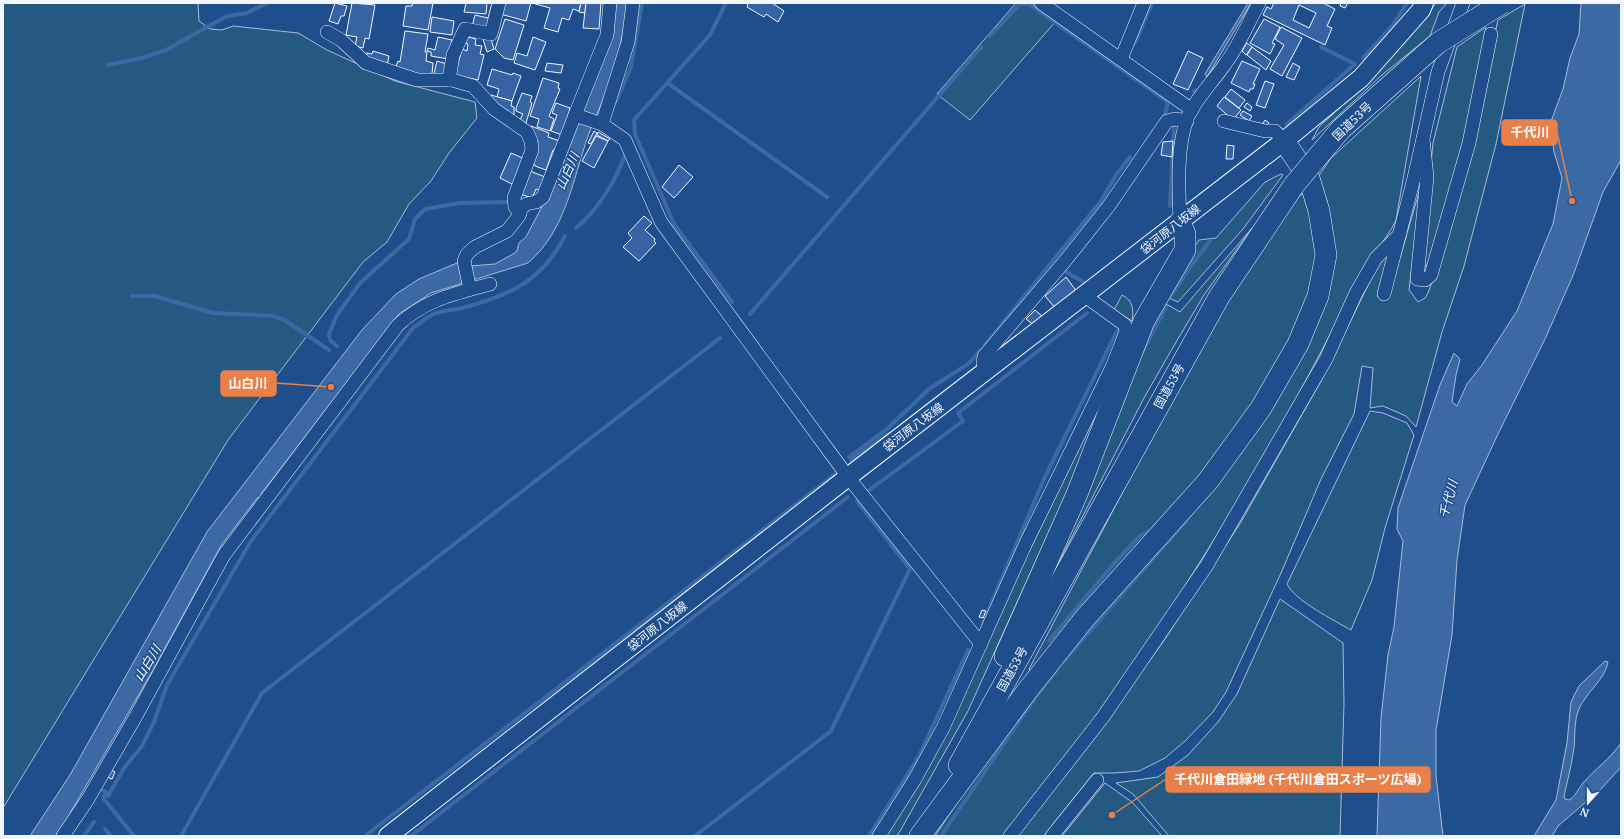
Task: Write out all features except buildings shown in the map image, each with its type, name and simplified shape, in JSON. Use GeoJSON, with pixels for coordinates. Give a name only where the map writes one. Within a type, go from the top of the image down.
{"type":"FeatureCollection","features":[{"type":"Feature","properties":{"kind":"highway","name":"国道53号"},"geometry":{"type":"LineString","coordinates":[[918,836],[1219,297],[1294,185],[1341,129],[1438,43],[1502,3]]}},
{"type":"Feature","properties":{"kind":"highway"},"geometry":{"type":"LineString","coordinates":[[918,836],[1027,691],[1085,618],[1208,481],[1261,408],[1298,344],[1318,296],[1326,255],[1319,211],[1309,178],[1284,141]]}},
{"type":"Feature","properties":{"kind":"highway"},"geometry":{"type":"LineString","coordinates":[[950,781],[1077,494],[1144,321],[1185,250],[1184,234],[1180,222]]}},
{"type":"Feature","properties":{"kind":"main road","name":"袋河原八坂線"},"geometry":{"type":"LineString","coordinates":[[388,836],[848,477],[1085,296],[1284,141],[1361,78],[1421,10],[1424,3]]}},
{"type":"Feature","properties":{"kind":"street"},"geometry":{"type":"LineString","coordinates":[[449,80],[453,55],[465,29],[491,34],[499,3]]}},
{"type":"Feature","properties":{"kind":"street"},"geometry":{"type":"LineString","coordinates":[[470,290],[464,261],[467,254],[475,247],[507,231],[526,204],[536,202],[543,197],[607,35],[610,3]]}},
{"type":"Feature","properties":{"kind":"street"},"geometry":{"type":"LineString","coordinates":[[602,124],[628,42],[634,3]]}},
{"type":"Feature","properties":{"kind":"street"},"geometry":{"type":"LineString","coordinates":[[1041,3],[1121,59],[1189,115]]}},
{"type":"Feature","properties":{"kind":"street"},"geometry":{"type":"LineString","coordinates":[[1121,59],[1144,3]]}},
{"type":"Feature","properties":{"kind":"street"},"geometry":{"type":"LineString","coordinates":[[1180,222],[1178,172],[1183,136],[1189,115],[1226,63],[1259,3]]}},
{"type":"Feature","properties":{"kind":"street"},"geometry":{"type":"LineString","coordinates":[[1384,294],[1400,234],[1438,72],[1463,3]]}},
{"type":"Feature","properties":{"kind":"street"},"geometry":{"type":"LineString","coordinates":[[327,32],[347,44],[366,63],[417,80],[449,80],[473,86],[494,109],[527,132],[531,141],[532,150],[514,198],[515,207],[520,213]]}},
{"type":"Feature","properties":{"kind":"street"},"geometry":{"type":"LineString","coordinates":[[1423,138],[1427,177],[1417,279],[1425,280],[1431,275],[1469,143],[1491,34]]}},
{"type":"Feature","properties":{"kind":"street"},"geometry":{"type":"LineString","coordinates":[[575,115],[602,124],[625,140],[661,222],[848,477],[981,644]]}},
{"type":"Feature","properties":{"kind":"street"},"geometry":{"type":"LineString","coordinates":[[986,372],[983,363],[984,356],[1065,262],[1108,207],[1167,121],[1189,115]]}},
{"type":"Feature","properties":{"kind":"street"},"geometry":{"type":"LineString","coordinates":[[1224,121],[1265,131],[1275,131],[1284,141]]}},
{"type":"Feature","properties":{"kind":"street"},"geometry":{"type":"LineString","coordinates":[[1010,836],[1103,717],[1207,565],[1326,359],[1356,293],[1376,258],[1400,234]]}},
{"type":"Feature","properties":{"kind":"street"},"geometry":{"type":"LineString","coordinates":[[63,836],[88,799],[136,716],[224,555],[398,325],[409,315],[436,299],[490,284]]}},
{"type":"Feature","properties":{"kind":"street"},"geometry":{"type":"LineString","coordinates":[[879,836],[915,779],[939,734],[1025,545],[1112,367],[1126,332],[1125,326],[1085,296]]}},
{"type":"Feature","properties":{"kind":"street"},"geometry":{"type":"LineString","coordinates":[[1052,836],[1097,780]]}},
{"type":"Feature","properties":{"kind":"shaded area"},"geometry":{"type":"Polygon","coordinates":[[[3,3],[198,3],[199,21],[210,29],[222,30],[233,26],[298,33],[327,50],[395,81],[475,102],[477,118],[449,153],[431,181],[409,204],[387,242],[363,262],[228,440],[3,808],[3,3]]]}},
{"type":"Feature","properties":{"kind":"shaded area"},"geometry":{"type":"Polygon","coordinates":[[[1016,3],[1031,3],[1056,21],[970,120],[937,94],[1016,3]]]}},
{"type":"Feature","properties":{"kind":"shaded area"},"geometry":{"type":"Polygon","coordinates":[[[1436,3],[1447,3],[1439,12],[1430,36],[1382,75],[1312,140],[1319,127],[1377,73],[1436,3]]]}},
{"type":"Feature","properties":{"kind":"shaded area"},"geometry":{"type":"Polygon","coordinates":[[[1525,4],[1496,144],[1464,266],[1442,332],[1416,427],[1406,416],[1383,406],[1370,408],[1373,368],[1362,366],[1354,414],[1321,479],[1281,573],[1226,692],[1213,712],[1185,741],[1165,758],[1139,771],[1094,773],[1044,836],[1018,836],[1109,717],[1165,639],[1241,522],[1321,381],[1379,263],[1390,252],[1377,296],[1388,299],[1422,182],[1409,290],[1418,302],[1425,298],[1451,228],[1498,20],[1525,4]]]}},
{"type":"Feature","properties":{"kind":"shaded area"},"geometry":{"type":"Polygon","coordinates":[[[1486,27],[1466,134],[1429,263],[1423,268],[1421,266],[1433,143],[1457,47],[1486,27]]]}},
{"type":"Feature","properties":{"kind":"shaded area"},"geometry":{"type":"Polygon","coordinates":[[[1421,76],[1396,220],[1340,315],[1266,452],[1227,519],[1186,584],[1098,713],[1052,775],[1003,836],[935,836],[1004,732],[1296,365],[1327,201],[1318,177],[1331,158],[1421,76]]]}},
{"type":"Feature","properties":{"kind":"shaded area"},"geometry":{"type":"Polygon","coordinates":[[[1281,174],[1283,175],[1243,229],[1178,302],[1164,296],[1199,240],[1216,238],[1265,182],[1281,174]]]}},
{"type":"Feature","properties":{"kind":"shaded area"},"geometry":{"type":"Polygon","coordinates":[[[1304,192],[1308,203],[1318,256],[1310,294],[1270,379],[1217,456],[1032,672],[1029,669],[1206,335],[1296,199],[1304,192]]]}},
{"type":"Feature","properties":{"kind":"shaded area"},"geometry":{"type":"Polygon","coordinates":[[[1252,228],[1204,295],[1172,349],[1144,398],[1048,583],[1161,301],[1180,312],[1252,228]]]}},
{"type":"Feature","properties":{"kind":"shaded area"},"geometry":{"type":"Polygon","coordinates":[[[1122,295],[1131,303],[1133,313],[1132,321],[1114,310],[1122,295]]]}},
{"type":"Feature","properties":{"kind":"shaded area"},"geometry":{"type":"Polygon","coordinates":[[[1106,393],[1079,465],[968,711],[899,833],[896,836],[885,836],[1001,609],[1106,393]]]}},
{"type":"Feature","properties":{"kind":"shaded area"},"geometry":{"type":"Polygon","coordinates":[[[1370,411],[1383,413],[1407,423],[1414,435],[1385,528],[1372,580],[1351,630],[1306,603],[1291,590],[1287,584],[1370,411]]]}},
{"type":"Feature","properties":{"kind":"shaded area"},"geometry":{"type":"Polygon","coordinates":[[[1280,599],[1343,643],[1344,704],[1340,836],[1169,836],[1133,794],[1116,783],[1158,777],[1188,755],[1218,722],[1237,694],[1280,599]]]}},
{"type":"Feature","properties":{"kind":"shaded area"},"geometry":{"type":"Polygon","coordinates":[[[1105,783],[1132,802],[1162,836],[1062,836],[1105,783]]]}},
{"type":"Feature","properties":{"kind":"water"},"geometry":{"type":"Polygon","coordinates":[[[615,3],[628,3],[622,38],[616,61],[588,136],[572,188],[551,236],[541,250],[528,263],[431,293],[399,314],[261,494],[263,496],[260,499],[258,497],[222,544],[154,668],[155,671],[153,670],[65,822],[55,836],[30,836],[70,775],[207,532],[362,330],[396,294],[419,279],[457,263],[470,266],[495,264],[517,251],[519,243],[526,237],[548,195],[615,3]]]}},
{"type":"Feature","properties":{"kind":"water"},"geometry":{"type":"Polygon","coordinates":[[[1248,3],[1251,3],[1207,77],[1205,74],[1248,3]]]}},
{"type":"Feature","properties":{"kind":"water"},"geometry":{"type":"Polygon","coordinates":[[[1581,3],[1621,3],[1621,160],[1603,192],[1574,273],[1546,337],[1465,505],[1457,560],[1452,635],[1436,730],[1436,776],[1443,836],[1377,836],[1381,718],[1388,655],[1394,627],[1403,541],[1397,529],[1398,508],[1440,385],[1454,353],[1460,359],[1452,402],[1457,406],[1467,384],[1482,365],[1517,311],[1553,224],[1562,178],[1554,152],[1550,124],[1563,89],[1570,58],[1579,34],[1581,3]]]}},
{"type":"Feature","properties":{"kind":"water"},"geometry":{"type":"Polygon","coordinates":[[[1605,661],[1608,662],[1603,675],[1582,703],[1577,714],[1574,749],[1564,796],[1565,799],[1569,800],[1573,796],[1592,773],[1621,743],[1621,767],[1601,789],[1558,826],[1552,836],[1534,836],[1556,800],[1567,743],[1571,702],[1579,686],[1605,661]]]}},
{"type":"Feature","properties":{"kind":"waterway"},"geometry":{"type":"LineString","coordinates":[[108,65],[142,58],[166,50],[227,16],[247,13],[267,3]]}},
{"type":"Feature","properties":{"kind":"waterway"},"geometry":{"type":"LineString","coordinates":[[615,104],[631,67],[642,3]]}},
{"type":"Feature","properties":{"kind":"waterway"},"geometry":{"type":"LineString","coordinates":[[726,3],[710,35],[634,120],[635,134],[674,224],[732,302]]}},
{"type":"Feature","properties":{"kind":"waterway"},"geometry":{"type":"LineString","coordinates":[[1135,43],[1152,3]]}},
{"type":"Feature","properties":{"kind":"waterway"},"geometry":{"type":"LineString","coordinates":[[1363,58],[1392,26],[1407,3]]}},
{"type":"Feature","properties":{"kind":"waterway"},"geometry":{"type":"LineString","coordinates":[[990,36],[1020,4],[1029,4],[1168,102],[1164,118]]}},
{"type":"Feature","properties":{"kind":"waterway"},"geometry":{"type":"LineString","coordinates":[[750,314],[981,47]]}},
{"type":"Feature","properties":{"kind":"waterway"},"geometry":{"type":"LineString","coordinates":[[1287,124],[1355,64],[1321,47]]}},
{"type":"Feature","properties":{"kind":"waterway"},"geometry":{"type":"LineString","coordinates":[[669,84],[827,197]]}},
{"type":"Feature","properties":{"kind":"waterway"},"geometry":{"type":"LineString","coordinates":[[1170,206],[1174,126]]}},
{"type":"Feature","properties":{"kind":"waterway"},"geometry":{"type":"LineString","coordinates":[[576,228],[599,204],[611,185],[625,155]]}},
{"type":"Feature","properties":{"kind":"waterway"},"geometry":{"type":"LineString","coordinates":[[985,345],[1101,201],[1116,175],[1130,157]]}},
{"type":"Feature","properties":{"kind":"waterway"},"geometry":{"type":"LineString","coordinates":[[337,346],[330,340],[329,334],[337,315],[360,283],[409,239],[415,219],[425,209],[460,203],[509,202]]}},
{"type":"Feature","properties":{"kind":"waterway"},"geometry":{"type":"LineString","coordinates":[[108,796],[124,768],[142,746],[154,722],[167,685],[251,541],[413,328],[436,313],[463,308],[498,297],[524,283],[546,264],[565,236]]}},
{"type":"Feature","properties":{"kind":"waterway"},"geometry":{"type":"LineString","coordinates":[[1171,296],[1210,241]]}},
{"type":"Feature","properties":{"kind":"waterway"},"geometry":{"type":"LineString","coordinates":[[1063,270],[1085,283]]}},
{"type":"Feature","properties":{"kind":"waterway"},"geometry":{"type":"LineString","coordinates":[[132,296],[155,296],[213,313],[274,316],[286,321],[329,350]]}},
{"type":"Feature","properties":{"kind":"waterway"},"geometry":{"type":"LineString","coordinates":[[1143,351],[1166,307]]}},
{"type":"Feature","properties":{"kind":"waterway"},"geometry":{"type":"LineString","coordinates":[[868,491],[963,421],[958,413],[1087,313]]}},
{"type":"Feature","properties":{"kind":"waterway"},"geometry":{"type":"LineString","coordinates":[[983,623],[1044,479],[1117,331]]}},
{"type":"Feature","properties":{"kind":"waterway"},"geometry":{"type":"LineString","coordinates":[[181,836],[262,693],[720,338]]}},
{"type":"Feature","properties":{"kind":"waterway"},"geometry":{"type":"LineString","coordinates":[[849,457],[887,429],[929,389],[968,364],[981,350]]}},
{"type":"Feature","properties":{"kind":"waterway"},"geometry":{"type":"LineString","coordinates":[[851,460],[888,434]]}},
{"type":"Feature","properties":{"kind":"waterway"},"geometry":{"type":"LineString","coordinates":[[365,836],[834,475]]}},
{"type":"Feature","properties":{"kind":"waterway"},"geometry":{"type":"LineString","coordinates":[[411,836],[848,497]]}},
{"type":"Feature","properties":{"kind":"waterway"},"geometry":{"type":"LineString","coordinates":[[695,836],[831,731],[910,569],[857,501]]}},
{"type":"Feature","properties":{"kind":"waterway"},"geometry":{"type":"LineString","coordinates":[[1064,661],[1187,520]]}},
{"type":"Feature","properties":{"kind":"waterway"},"geometry":{"type":"LineString","coordinates":[[1049,641],[1116,561],[1141,535],[1149,531]]}},
{"type":"Feature","properties":{"kind":"waterway"},"geometry":{"type":"LineString","coordinates":[[869,836],[919,756],[968,650]]}},
{"type":"Feature","properties":{"kind":"waterway"},"geometry":{"type":"LineString","coordinates":[[941,836],[1035,698],[1057,670]]}},
{"type":"Feature","properties":{"kind":"waterway"},"geometry":{"type":"LineString","coordinates":[[102,790],[106,792],[103,798],[134,836]]}},
{"type":"Feature","properties":{"kind":"waterway"},"geometry":{"type":"LineString","coordinates":[[84,836],[94,822]]}},
{"type":"Feature","properties":{"kind":"waterway"},"geometry":{"type":"LineString","coordinates":[[105,829],[111,836]]}},
{"type":"Feature","properties":{"kind":"place","name":"千代川"},"geometry":{"type":"Point","coordinates":[1572,201]}},
{"type":"Feature","properties":{"kind":"place","name":"山白川"},"geometry":{"type":"Point","coordinates":[331,387]}},
{"type":"Feature","properties":{"kind":"place","name":"千代川倉田緑地 (千代川倉田スポーツ広場)"},"geometry":{"type":"Point","coordinates":[1112,815]}}]}
